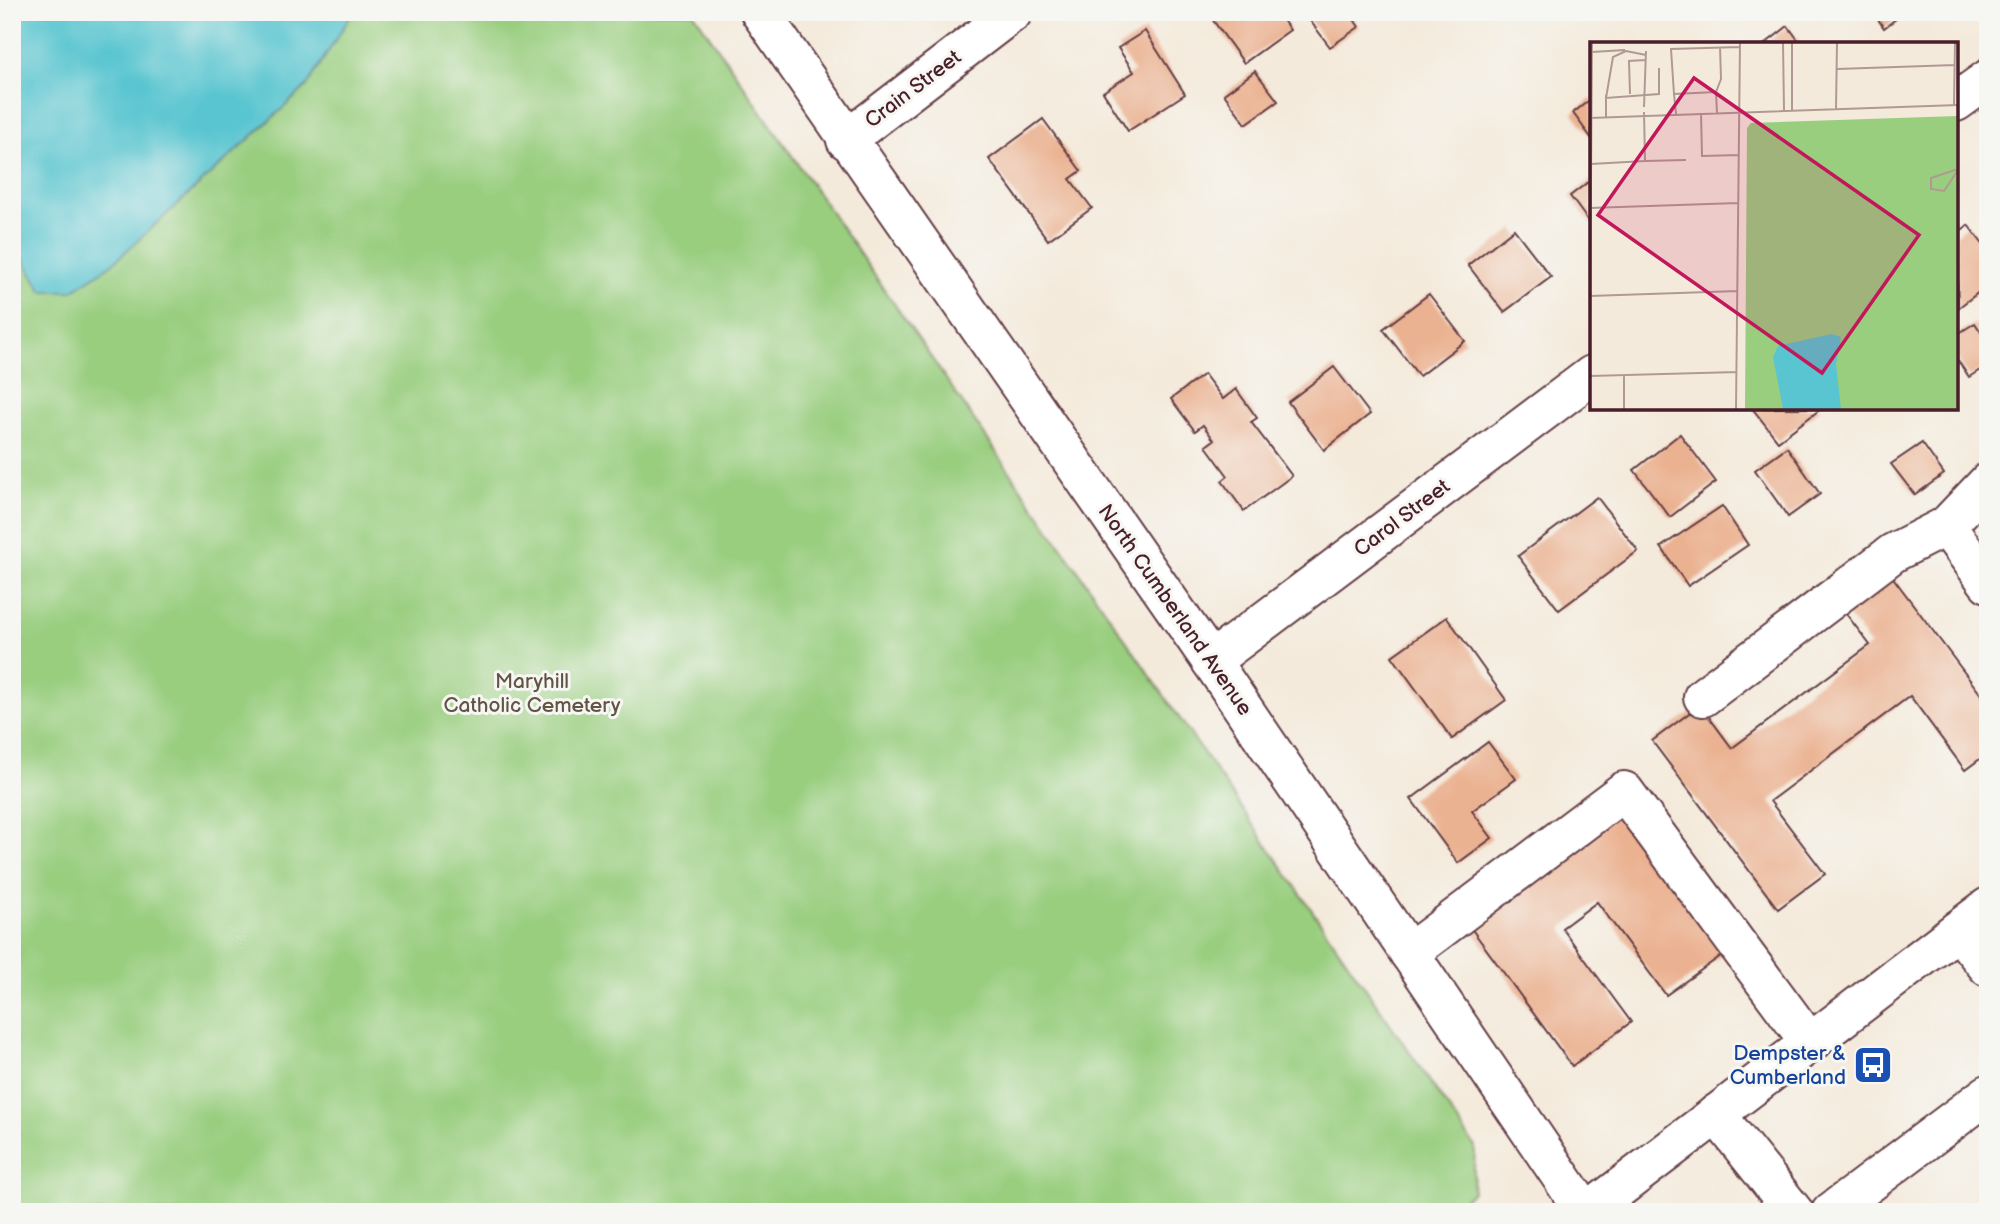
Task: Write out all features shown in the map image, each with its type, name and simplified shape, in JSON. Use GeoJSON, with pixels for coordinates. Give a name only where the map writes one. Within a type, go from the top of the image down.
{"type":"FeatureCollection","features":[{"type":"Feature","properties":{"kind":"street","name":"North Cumberland Avenue"},"geometry":{"type":"LineString","coordinates":[[760,12],[846,140],[1211,661],[1586,1212]]}},
{"type":"Feature","properties":{"kind":"street","name":"Crain Street"},"geometry":{"type":"LineString","coordinates":[[846,140],[1013,12]]}},
{"type":"Feature","properties":{"kind":"street"},"geometry":{"type":"LineString","coordinates":[[1958,101],[1988,79]]}},
{"type":"Feature","properties":{"kind":"street","name":"Carol Street"},"geometry":{"type":"LineString","coordinates":[[1211,661],[1590,377]]}},
{"type":"Feature","properties":{"kind":"street"},"geometry":{"type":"LineString","coordinates":[[1703,697],[1893,553],[1946,526],[1988,482]]}},
{"type":"Feature","properties":{"kind":"street"},"geometry":{"type":"LineString","coordinates":[[1946,526],[1988,583]]}},
{"type":"Feature","properties":{"kind":"street"},"geometry":{"type":"LineString","coordinates":[[1409,953],[1624,791],[1810,1043]]}},
{"type":"Feature","properties":{"kind":"street"},"geometry":{"type":"LineString","coordinates":[[1586,1212],[1988,907]]}},
{"type":"Feature","properties":{"kind":"street"},"geometry":{"type":"LineString","coordinates":[[1958,930],[1988,967]]}},
{"type":"Feature","properties":{"kind":"street"},"geometry":{"type":"LineString","coordinates":[[1831,1212],[1988,1094]]}},
{"type":"Feature","properties":{"kind":"street"},"geometry":{"type":"LineString","coordinates":[[1716,1114],[1794,1212]]}},
{"type":"Feature","properties":{"kind":"green space","name":"Maryhill Catholic Cemetery"},"geometry":{"type":"Polygon","coordinates":[[[12,12],[693,12],[1475,1147],[1473,1192],[1446,1212],[12,1212],[12,12]]]}},
{"type":"Feature","properties":{"kind":"water"},"geometry":{"type":"Polygon","coordinates":[[[12,12],[353,12],[306,87],[111,265],[72,291],[42,291],[12,241],[12,12]]]}},
{"type":"Feature","properties":{"kind":"building"},"geometry":{"type":"Polygon","coordinates":[[[1207,12],[1277,12],[1290,30],[1244,63],[1207,12]]]}},
{"type":"Feature","properties":{"kind":"building"},"geometry":{"type":"Polygon","coordinates":[[[1349,12],[1359,27],[1330,47],[1305,14],[1349,12]]]}},
{"type":"Feature","properties":{"kind":"building"},"geometry":{"type":"Polygon","coordinates":[[[1873,12],[1905,12],[1884,28],[1873,12]]]}},
{"type":"Feature","properties":{"kind":"building"},"geometry":{"type":"Polygon","coordinates":[[[1788,26],[1800,42],[1768,42],[1788,26]]]}},
{"type":"Feature","properties":{"kind":"building"},"geometry":{"type":"Polygon","coordinates":[[[1145,31],[1185,94],[1128,131],[1103,92],[1134,72],[1118,48],[1145,31]]]}},
{"type":"Feature","properties":{"kind":"building"},"geometry":{"type":"Polygon","coordinates":[[[1255,71],[1278,101],[1246,124],[1224,94],[1255,71]]]}},
{"type":"Feature","properties":{"kind":"building"},"geometry":{"type":"Polygon","coordinates":[[[1590,100],[1590,136],[1573,113],[1590,100]]]}},
{"type":"Feature","properties":{"kind":"building"},"geometry":{"type":"Polygon","coordinates":[[[1043,119],[1081,171],[1070,179],[1092,208],[1048,240],[989,159],[1043,119]]]}},
{"type":"Feature","properties":{"kind":"building"},"geometry":{"type":"Polygon","coordinates":[[[1590,181],[1590,223],[1570,196],[1590,181]]]}},
{"type":"Feature","properties":{"kind":"building"},"geometry":{"type":"Polygon","coordinates":[[[1968,225],[1988,251],[1988,285],[1958,308],[1958,233],[1968,225]]]}},
{"type":"Feature","properties":{"kind":"building"},"geometry":{"type":"Polygon","coordinates":[[[1514,229],[1551,277],[1504,312],[1468,265],[1514,229]]]}},
{"type":"Feature","properties":{"kind":"building"},"geometry":{"type":"Polygon","coordinates":[[[1429,294],[1465,341],[1419,376],[1383,329],[1429,294]]]}},
{"type":"Feature","properties":{"kind":"building"},"geometry":{"type":"Polygon","coordinates":[[[1975,323],[1988,343],[1988,365],[1969,377],[1958,361],[1958,334],[1975,323]]]}},
{"type":"Feature","properties":{"kind":"building"},"geometry":{"type":"Polygon","coordinates":[[[1334,367],[1370,414],[1324,450],[1288,402],[1334,367]]]}},
{"type":"Feature","properties":{"kind":"building"},"geometry":{"type":"Polygon","coordinates":[[[1204,374],[1223,399],[1236,389],[1257,418],[1251,422],[1292,476],[1244,511],[1222,481],[1228,476],[1206,446],[1214,440],[1203,425],[1195,431],[1171,399],[1204,374]]]}},
{"type":"Feature","properties":{"kind":"building"},"geometry":{"type":"Polygon","coordinates":[[[1754,410],[1819,410],[1778,441],[1754,410]]]}},
{"type":"Feature","properties":{"kind":"building"},"geometry":{"type":"Polygon","coordinates":[[[1680,434],[1716,482],[1670,517],[1634,470],[1680,434]]]}},
{"type":"Feature","properties":{"kind":"building"},"geometry":{"type":"Polygon","coordinates":[[[1922,443],[1944,474],[1915,495],[1891,464],[1922,443]]]}},
{"type":"Feature","properties":{"kind":"building"},"geometry":{"type":"Polygon","coordinates":[[[1787,447],[1820,494],[1788,517],[1755,470],[1787,447]]]}},
{"type":"Feature","properties":{"kind":"building"},"geometry":{"type":"Polygon","coordinates":[[[1597,497],[1638,551],[1559,610],[1518,556],[1597,497]]]}},
{"type":"Feature","properties":{"kind":"building"},"geometry":{"type":"Polygon","coordinates":[[[1722,506],[1748,545],[1688,586],[1661,547],[1722,506]]]}},
{"type":"Feature","properties":{"kind":"building"},"geometry":{"type":"Polygon","coordinates":[[[1885,567],[1988,704],[1988,753],[1965,770],[1910,696],[1770,801],[1825,874],[1778,909],[1652,741],[1700,705],[1732,748],[1870,645],[1837,602],[1885,567]]]}},
{"type":"Feature","properties":{"kind":"building"},"geometry":{"type":"Polygon","coordinates":[[[1447,617],[1506,700],[1452,739],[1392,656],[1447,617]]]}},
{"type":"Feature","properties":{"kind":"building"},"geometry":{"type":"Polygon","coordinates":[[[1488,742],[1516,779],[1472,811],[1492,838],[1458,863],[1411,799],[1488,742]]]}},
{"type":"Feature","properties":{"kind":"building"},"geometry":{"type":"Polygon","coordinates":[[[1621,812],[1725,953],[1666,995],[1597,902],[1562,928],[1631,1022],[1572,1066],[1468,924],[1621,812]]]}},
{"type":"Feature","properties":{"kind":"place","name":"Dempster & Cumberland"},"geometry":{"type":"Point","coordinates":[1873,1065]}}]}
